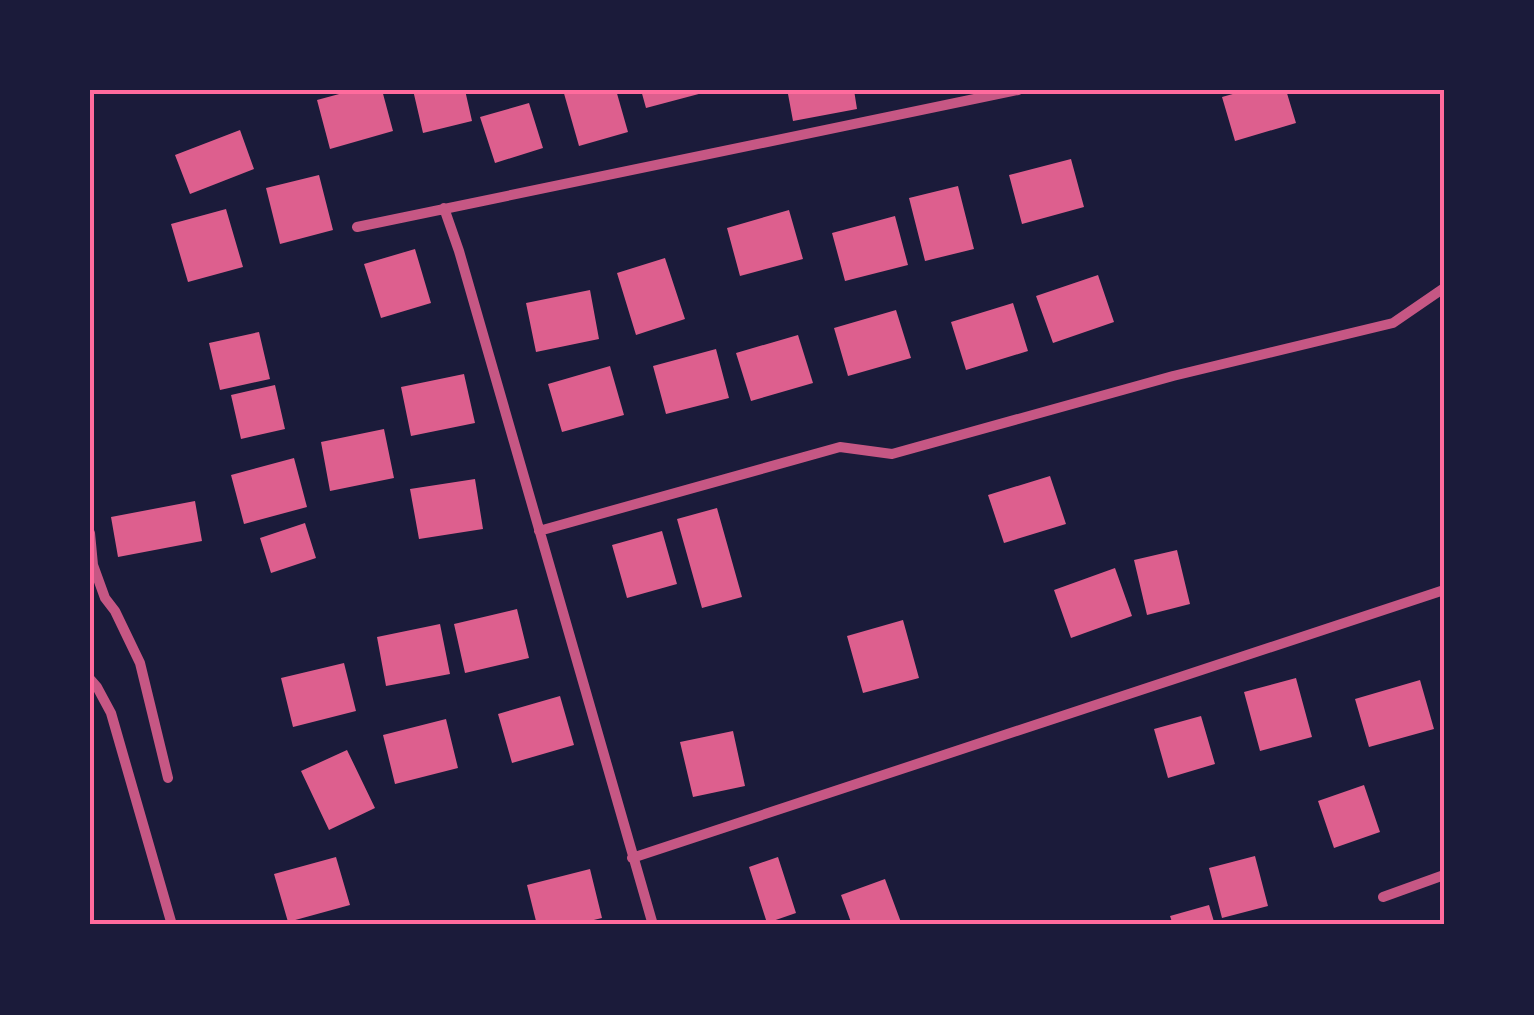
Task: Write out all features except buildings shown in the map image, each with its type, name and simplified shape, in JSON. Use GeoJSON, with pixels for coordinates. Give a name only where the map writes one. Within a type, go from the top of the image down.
{"type":"FeatureCollection","features":[{"type":"Feature","properties":{"kind":"street"},"geometry":{"type":"LineString","coordinates":[[357,227],[1018,90]]}},
{"type":"Feature","properties":{"kind":"street"},"geometry":{"type":"LineString","coordinates":[[444,208],[653,925]]}},
{"type":"Feature","properties":{"kind":"street"},"geometry":{"type":"LineString","coordinates":[[539,531],[840,447],[892,454],[1173,376],[1393,323],[1444,288]]}},
{"type":"Feature","properties":{"kind":"street"},"geometry":{"type":"LineString","coordinates":[[90,533],[94,565],[105,598],[140,663],[168,778]]}},
{"type":"Feature","properties":{"kind":"street"},"geometry":{"type":"LineString","coordinates":[[632,858],[1444,590]]}},
{"type":"Feature","properties":{"kind":"street"},"geometry":{"type":"LineString","coordinates":[[90,679],[111,713],[172,925]]}},
{"type":"Feature","properties":{"kind":"street"},"geometry":{"type":"LineString","coordinates":[[1382,897],[1444,875]]}}]}
